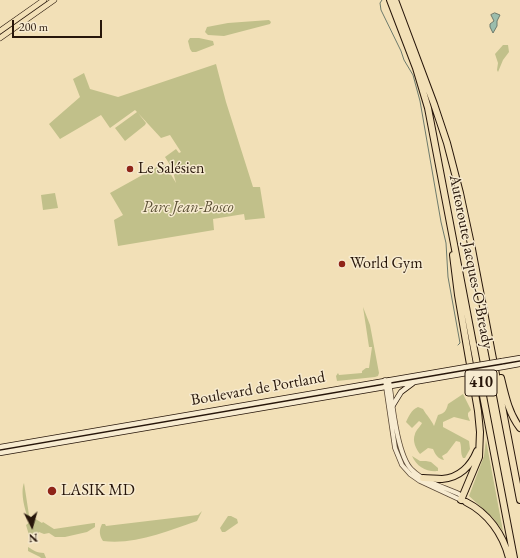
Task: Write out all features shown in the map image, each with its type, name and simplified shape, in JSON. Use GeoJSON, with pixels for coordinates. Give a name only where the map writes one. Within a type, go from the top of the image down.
{"type":"FeatureCollection","features":[{"type":"Feature","properties":{"kind":"highway","name":"Autoroute Jacques-O'Bready"},"geometry":{"type":"LineString","coordinates":[[390,0],[412,55],[425,95],[448,207],[514,558]]}},
{"type":"Feature","properties":{"kind":"highway","name":"Autoroute Jacques-O'Bready"},"geometry":{"type":"LineString","coordinates":[[395,0],[424,76],[449,150],[467,221],[520,500]]}},
{"type":"Feature","properties":{"kind":"highway"},"geometry":{"type":"LineString","coordinates":[[448,207],[456,285],[478,411],[480,432],[479,457],[463,500],[477,508],[492,523],[502,539],[509,558]]}},
{"type":"Feature","properties":{"kind":"highway"},"geometry":{"type":"LineString","coordinates":[[487,324],[506,399],[513,418],[520,428]]}},
{"type":"Feature","properties":{"kind":"highway"},"geometry":{"type":"LineString","coordinates":[[423,478],[444,479],[455,476],[464,470],[475,456],[480,432]]}},
{"type":"Feature","properties":{"kind":"main road"},"geometry":{"type":"LineString","coordinates":[[0,31],[44,0]]}},
{"type":"Feature","properties":{"kind":"main road"},"geometry":{"type":"LineString","coordinates":[[0,38],[54,0]]}},
{"type":"Feature","properties":{"kind":"main road","name":"Boulevard de Portland"},"geometry":{"type":"LineString","coordinates":[[0,447],[520,358]]}},
{"type":"Feature","properties":{"kind":"main road","name":"Boulevard de Portland"},"geometry":{"type":"LineString","coordinates":[[0,453],[520,364]]}},
{"type":"Feature","properties":{"kind":"main road"},"geometry":{"type":"LineString","coordinates":[[393,405],[401,392],[415,382]]}},
{"type":"Feature","properties":{"kind":"street"},"geometry":{"type":"LineString","coordinates":[[387,380],[395,448],[401,463],[408,472],[420,481],[463,500]]}},
{"type":"Feature","properties":{"kind":"street"},"geometry":{"type":"LineString","coordinates":[[388,387],[403,456],[411,469],[423,478],[459,494],[463,500]]}},
{"type":"Feature","properties":{"kind":"green space"},"geometry":{"type":"Polygon","coordinates":[[[269,20],[271,22],[270,24],[224,36],[208,35],[205,32],[207,27],[228,23],[269,20]]]}},
{"type":"Feature","properties":{"kind":"green space"},"geometry":{"type":"Polygon","coordinates":[[[190,38],[213,41],[214,45],[196,52],[192,52],[188,41],[190,38]]]}},
{"type":"Feature","properties":{"kind":"green space"},"geometry":{"type":"Polygon","coordinates":[[[503,45],[508,45],[509,52],[503,60],[498,72],[498,63],[495,54],[503,45]]]}},
{"type":"Feature","properties":{"kind":"green space","name":"Parc Jean-Bosco"},"geometry":{"type":"Polygon","coordinates":[[[216,64],[226,102],[253,187],[260,187],[265,218],[245,220],[244,214],[213,219],[214,230],[118,246],[114,220],[123,215],[110,193],[164,163],[176,183],[172,168],[165,157],[176,149],[179,153],[181,152],[170,135],[161,138],[138,113],[146,123],[125,141],[115,128],[137,112],[135,110],[110,128],[101,115],[60,139],[49,124],[80,97],[73,79],[84,73],[90,89],[118,97],[216,64]]]}},
{"type":"Feature","properties":{"kind":"green space"},"geometry":{"type":"Polygon","coordinates":[[[55,193],[58,208],[43,210],[41,195],[55,193]]]}},
{"type":"Feature","properties":{"kind":"green space"},"geometry":{"type":"Polygon","coordinates":[[[363,307],[370,325],[379,373],[378,376],[337,381],[336,376],[338,373],[339,375],[362,373],[362,371],[366,368],[369,368],[372,347],[369,347],[363,307]]]}},
{"type":"Feature","properties":{"kind":"green space"},"geometry":{"type":"Polygon","coordinates":[[[463,394],[471,410],[468,413],[470,421],[454,417],[443,422],[443,427],[469,441],[470,449],[465,458],[462,456],[460,442],[456,441],[447,453],[442,456],[444,460],[437,456],[433,449],[428,448],[420,454],[414,442],[414,437],[422,423],[419,421],[412,428],[406,422],[410,413],[418,407],[423,409],[434,426],[438,415],[445,411],[448,404],[463,394]]]}},
{"type":"Feature","properties":{"kind":"green space"},"geometry":{"type":"Polygon","coordinates":[[[486,440],[503,531],[492,517],[469,496],[484,456],[486,440]]]}},
{"type":"Feature","properties":{"kind":"green space"},"geometry":{"type":"Polygon","coordinates":[[[412,456],[420,461],[431,462],[438,468],[438,471],[430,471],[422,468],[416,463],[412,456]]]}},
{"type":"Feature","properties":{"kind":"green space"},"geometry":{"type":"Polygon","coordinates":[[[24,483],[29,515],[31,518],[34,518],[42,523],[43,522],[54,529],[94,523],[95,527],[87,532],[65,537],[55,537],[49,533],[44,534],[39,532],[37,536],[29,535],[26,525],[30,522],[26,513],[23,497],[24,483]]]}},
{"type":"Feature","properties":{"kind":"green space"},"geometry":{"type":"Polygon","coordinates":[[[202,511],[197,521],[163,533],[139,539],[115,542],[103,541],[100,535],[102,524],[105,524],[106,526],[198,515],[202,511]]]}},
{"type":"Feature","properties":{"kind":"green space"},"geometry":{"type":"Polygon","coordinates":[[[228,516],[237,519],[238,523],[225,532],[222,532],[220,528],[228,516]]]}},
{"type":"Feature","properties":{"kind":"green space"},"geometry":{"type":"Polygon","coordinates":[[[28,547],[37,552],[44,553],[46,558],[41,558],[28,551],[28,547]]]}},
{"type":"Feature","properties":{"kind":"shaded area"},"geometry":{"type":"Polygon","coordinates":[[[495,13],[500,15],[493,33],[490,24],[494,21],[491,15],[495,13]]]}},
{"type":"Feature","properties":{"kind":"waterway"},"geometry":{"type":"LineString","coordinates":[[382,0],[380,3],[381,10],[404,60],[413,75],[420,101],[446,243],[448,277],[460,343],[458,345]]}},
{"type":"Feature","properties":{"kind":"place","name":"Le Salésien"},"geometry":{"type":"Point","coordinates":[130,169]}},
{"type":"Feature","properties":{"kind":"place","name":"World Gym"},"geometry":{"type":"Point","coordinates":[342,264]}},
{"type":"Feature","properties":{"kind":"place","name":"LASIK MD"},"geometry":{"type":"Point","coordinates":[52,491]}}]}
